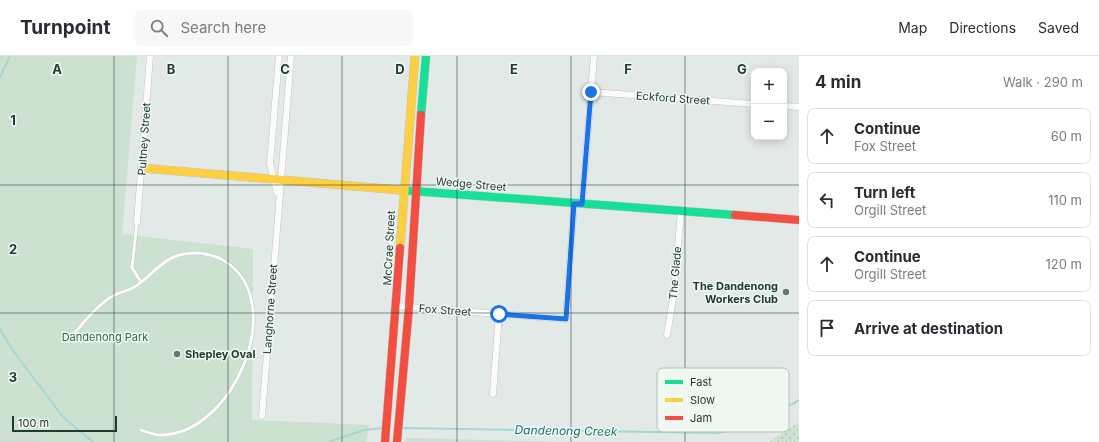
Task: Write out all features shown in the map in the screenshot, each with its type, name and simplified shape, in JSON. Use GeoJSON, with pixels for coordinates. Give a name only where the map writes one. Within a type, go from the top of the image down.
{"type":"FeatureCollection","features":[{"type":"Feature","properties":{"kind":"main road","name":"McCrae Street"},"geometry":{"type":"LineString","coordinates":[[384,442],[396,306],[403,190],[415,56]]}},
{"type":"Feature","properties":{"kind":"main road","name":"McCrae Street"},"geometry":{"type":"LineString","coordinates":[[397,442],[409,307],[415,191],[426,56]]}},
{"type":"Feature","properties":{"kind":"main road","name":"Wedge Street"},"geometry":{"type":"LineString","coordinates":[[142,168],[277,181],[799,220]]}},
{"type":"Feature","properties":{"kind":"street","name":"Pultney Street"},"geometry":{"type":"LineString","coordinates":[[137,222],[150,56]]}},
{"type":"Feature","properties":{"kind":"street","name":"Langhorne Street"},"geometry":{"type":"LineString","coordinates":[[277,181],[270,164],[278,56]]}},
{"type":"Feature","properties":{"kind":"street","name":"Langhorne Street"},"geometry":{"type":"LineString","coordinates":[[262,416],[278,203],[277,181],[291,56]]}},
{"type":"Feature","properties":{"kind":"street"},"geometry":{"type":"LineString","coordinates":[[578,204],[594,56]]}},
{"type":"Feature","properties":{"kind":"street","name":"Eckford Street"},"geometry":{"type":"LineString","coordinates":[[591,92],[751,104]]}},
{"type":"Feature","properties":{"kind":"street"},"geometry":{"type":"LineString","coordinates":[[787,106],[799,107]]}},
{"type":"Feature","properties":{"kind":"street","name":"Fox Street"},"geometry":{"type":"LineString","coordinates":[[396,306],[566,319],[578,204]]}},
{"type":"Feature","properties":{"kind":"street","name":"The Glade"},"geometry":{"type":"LineString","coordinates":[[667,335],[674,293],[681,211]]}},
{"type":"Feature","properties":{"kind":"street"},"geometry":{"type":"LineString","coordinates":[[493,394],[499,314]]}},
{"type":"Feature","properties":{"kind":"lane"},"geometry":{"type":"LineString","coordinates":[[137,222],[132,268],[141,282]]}},
{"type":"Feature","properties":{"kind":"lane"},"geometry":{"type":"LineString","coordinates":[[67,342],[111,297],[130,290],[175,256],[192,253],[209,254],[225,261],[243,278],[249,295],[253,321],[252,331],[243,368],[228,396],[206,418],[192,428],[160,436],[141,430]]}},
{"type":"Feature","properties":{"kind":"shaded area"},"geometry":{"type":"Polygon","coordinates":[[[0,431],[3,439],[30,433],[46,442],[0,442],[0,431]]]}},
{"type":"Feature","properties":{"kind":"green space","name":"Dandenong Park"},"geometry":{"type":"Polygon","coordinates":[[[0,56],[137,56],[122,234],[253,249],[252,420],[369,425],[366,442],[46,442],[30,433],[3,440],[0,431],[0,56]]]}},
{"type":"Feature","properties":{"kind":"green space"},"geometry":{"type":"Polygon","coordinates":[[[798,423],[799,442],[769,442],[784,432],[789,432],[789,429],[798,423]]]}},
{"type":"Feature","properties":{"kind":"green space"},"geometry":{"type":"Polygon","coordinates":[[[406,438],[568,442],[405,442],[406,438]]]}},
{"type":"Feature","properties":{"kind":"waterway","name":"Dandenong Creek"},"geometry":{"type":"LineString","coordinates":[[0,77],[10,56]]}},
{"type":"Feature","properties":{"kind":"waterway","name":"Dandenong Creek"},"geometry":{"type":"LineString","coordinates":[[0,329],[14,352],[63,417],[93,442]]}},
{"type":"Feature","properties":{"kind":"waterway","name":"Dandenong Creek"},"geometry":{"type":"LineString","coordinates":[[789,406],[799,400]]}},
{"type":"Feature","properties":{"kind":"waterway","name":"Dandenong Creek"},"geometry":{"type":"LineString","coordinates":[[329,442],[364,430],[383,428]]}},
{"type":"Feature","properties":{"kind":"waterway","name":"Dandenong Creek"},"geometry":{"type":"LineString","coordinates":[[400,428],[724,432]]}},
{"type":"Feature","properties":{"kind":"traffic: fast"},"geometry":{"type":"LineString","coordinates":[[421,115],[426,56]]}},
{"type":"Feature","properties":{"kind":"traffic: fast"},"geometry":{"type":"LineString","coordinates":[[399,190],[735,215]]}},
{"type":"Feature","properties":{"kind":"traffic: slow"},"geometry":{"type":"LineString","coordinates":[[400,248],[415,56]]}},
{"type":"Feature","properties":{"kind":"traffic: slow"},"geometry":{"type":"LineString","coordinates":[[142,168],[399,190]]}},
{"type":"Feature","properties":{"kind":"traffic: jam"},"geometry":{"type":"LineString","coordinates":[[397,442],[409,307],[421,115]]}},
{"type":"Feature","properties":{"kind":"traffic: jam"},"geometry":{"type":"LineString","coordinates":[[735,215],[799,220]]}},
{"type":"Feature","properties":{"kind":"traffic: jam"},"geometry":{"type":"LineString","coordinates":[[385,442],[400,248]]}},
{"type":"Feature","properties":{"kind":"place","name":"The Dandenong Workers Club"},"geometry":{"type":"Point","coordinates":[786,292]}},
{"type":"Feature","properties":{"kind":"place","name":"Shepley Oval"},"geometry":{"type":"Point","coordinates":[177,354]}},
{"type":"Feature","properties":{"kind":"route"},"geometry":{"type":"LineString","coordinates":[[499,314],[566,319],[574,204],[582,204],[591,92]]}}]}
